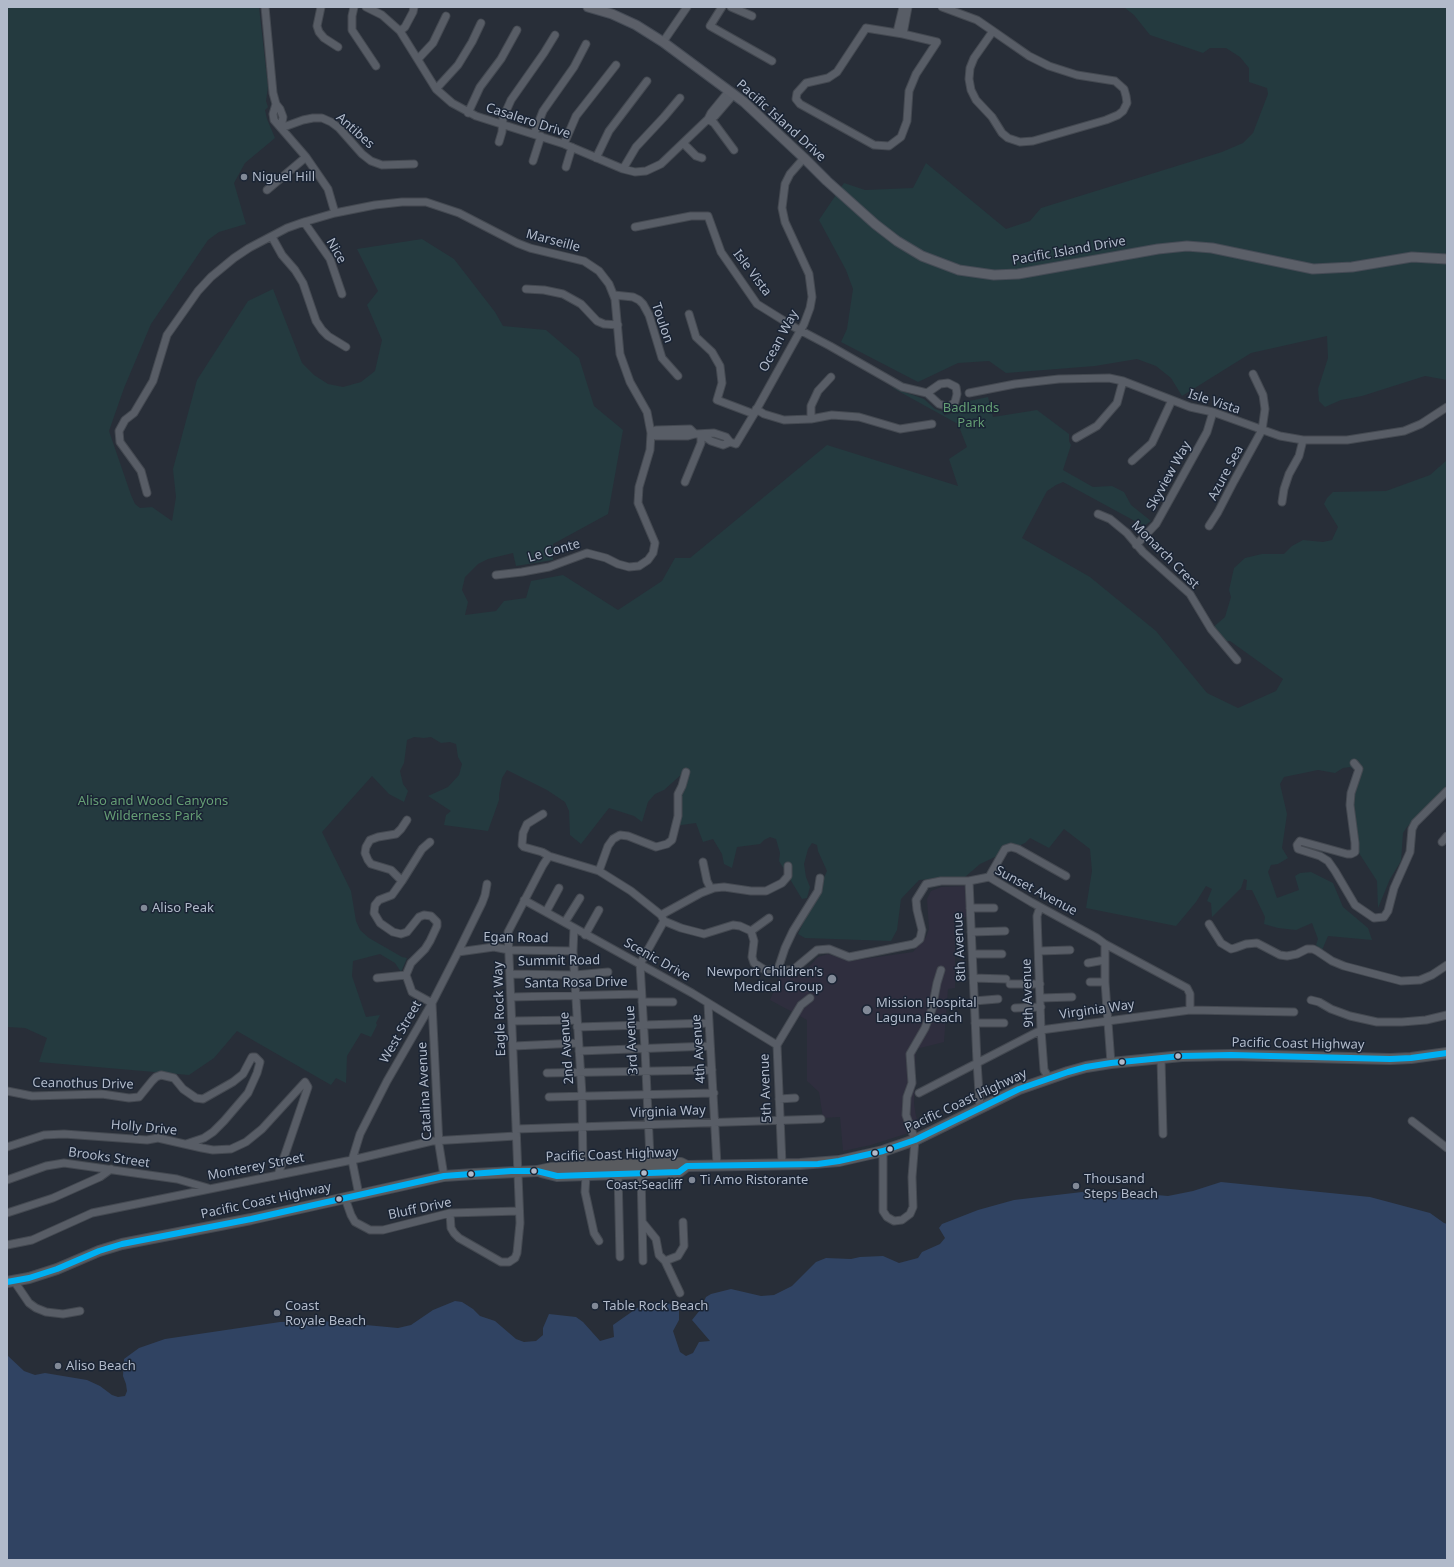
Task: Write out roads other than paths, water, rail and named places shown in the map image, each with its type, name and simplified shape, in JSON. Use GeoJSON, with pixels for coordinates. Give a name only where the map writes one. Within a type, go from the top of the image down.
{"type":"FeatureCollection","features":[{"type":"Feature","properties":{"kind":"highway","name":"Pacific Coast Highway"},"geometry":{"type":"LineString","coordinates":[[537,1171],[557,1176],[585,1171],[652,1167],[681,1163],[687,1166],[833,1162],[883,1151],[915,1140],[1019,1089],[1086,1067],[1111,1063],[1182,1056],[1231,1055],[1390,1059],[1411,1058],[1447,1053]]}},
{"type":"Feature","properties":{"kind":"highway","name":"Pacific Coast Highway"},"geometry":{"type":"LineString","coordinates":[[10,1281],[29,1278],[57,1269],[99,1251],[122,1244],[251,1219],[444,1176],[537,1171],[551,1168],[603,1174],[641,1172],[652,1167]]}},
{"type":"Feature","properties":{"kind":"highway"},"geometry":{"type":"LineString","coordinates":[[616,1173],[616,1170],[643,1169],[652,1167]]}},
{"type":"Feature","properties":{"kind":"main road","name":"Pacific Island Drive"},"geometry":{"type":"LineString","coordinates":[[588,7],[612,14],[636,25],[663,42],[731,92],[804,158],[827,181],[875,224],[897,241],[910,250],[933,261],[969,272],[1018,274],[1158,249],[1187,246],[1212,248],[1313,269],[1345,268],[1412,258],[1447,259]]}},
{"type":"Feature","properties":{"kind":"street"},"geometry":{"type":"LineString","coordinates":[[264,7],[273,93],[276,104],[273,114],[274,120],[306,157],[328,189],[335,213]]}},
{"type":"Feature","properties":{"kind":"street"},"geometry":{"type":"LineString","coordinates":[[321,7],[317,26],[319,32],[324,38],[338,47]]}},
{"type":"Feature","properties":{"kind":"street"},"geometry":{"type":"LineString","coordinates":[[354,7],[352,16],[352,30],[376,66]]}},
{"type":"Feature","properties":{"kind":"street","name":"Casalero Drive"},"geometry":{"type":"LineString","coordinates":[[366,7],[382,15],[400,31],[436,89],[452,103],[468,113],[564,144],[623,170],[635,172],[650,170],[661,164],[684,144],[708,119],[715,116],[731,92]]}},
{"type":"Feature","properties":{"kind":"street"},"geometry":{"type":"LineString","coordinates":[[400,31],[405,27],[411,17],[414,7]]}},
{"type":"Feature","properties":{"kind":"street"},"geometry":{"type":"LineString","coordinates":[[663,42],[687,7]]}},
{"type":"Feature","properties":{"kind":"street"},"geometry":{"type":"LineString","coordinates":[[722,7],[710,26],[772,61]]}},
{"type":"Feature","properties":{"kind":"street"},"geometry":{"type":"LineString","coordinates":[[731,7],[752,16]]}},
{"type":"Feature","properties":{"kind":"street"},"geometry":{"type":"LineString","coordinates":[[900,33],[903,7]]}},
{"type":"Feature","properties":{"kind":"street"},"geometry":{"type":"LineString","coordinates":[[900,33],[908,7]]}},
{"type":"Feature","properties":{"kind":"street"},"geometry":{"type":"LineString","coordinates":[[942,7],[977,20],[1030,56],[1049,66],[1077,75],[1115,81],[1124,89],[1126,96],[1126,103],[1123,111],[1106,120],[1034,141],[1024,143],[1015,141],[1002,133],[992,117],[976,100],[971,90],[969,79],[970,68],[974,58],[993,31]]}},
{"type":"Feature","properties":{"kind":"street"},"geometry":{"type":"LineString","coordinates":[[418,59],[433,43],[446,16]]}},
{"type":"Feature","properties":{"kind":"street"},"geometry":{"type":"LineString","coordinates":[[436,89],[458,65],[472,42],[481,23]]}},
{"type":"Feature","properties":{"kind":"street"},"geometry":{"type":"LineString","coordinates":[[866,28],[900,33],[937,42],[916,74],[910,91],[907,121],[901,137],[889,146],[874,145],[800,104],[796,99],[797,93],[806,83],[828,78],[837,72],[866,28]]}},
{"type":"Feature","properties":{"kind":"street"},"geometry":{"type":"LineString","coordinates":[[468,113],[480,87],[501,59],[517,30]]}},
{"type":"Feature","properties":{"kind":"street"},"geometry":{"type":"LineString","coordinates":[[499,142],[503,118],[512,100],[555,35]]}},
{"type":"Feature","properties":{"kind":"street"},"geometry":{"type":"LineString","coordinates":[[532,161],[543,111],[574,67],[586,44]]}},
{"type":"Feature","properties":{"kind":"street"},"geometry":{"type":"LineString","coordinates":[[564,144],[576,116],[616,65]]}},
{"type":"Feature","properties":{"kind":"street"},"geometry":{"type":"LineString","coordinates":[[596,158],[609,131],[647,81]]}},
{"type":"Feature","properties":{"kind":"street"},"geometry":{"type":"LineString","coordinates":[[623,170],[636,147],[664,118],[680,98]]}},
{"type":"Feature","properties":{"kind":"street","name":"Antibes"},"geometry":{"type":"LineString","coordinates":[[281,128],[303,120],[322,118],[339,128],[362,154],[371,161],[382,165],[414,164]]}},
{"type":"Feature","properties":{"kind":"street"},"geometry":{"type":"LineString","coordinates":[[708,119],[714,123],[734,150]]}},
{"type":"Feature","properties":{"kind":"street"},"geometry":{"type":"LineString","coordinates":[[684,144],[696,156],[702,158]]}},
{"type":"Feature","properties":{"kind":"street"},"geometry":{"type":"LineString","coordinates":[[566,167],[572,147]]}},
{"type":"Feature","properties":{"kind":"street"},"geometry":{"type":"LineString","coordinates":[[268,190],[306,157]]}},
{"type":"Feature","properties":{"kind":"street","name":"Ocean Way"},"geometry":{"type":"LineString","coordinates":[[698,434],[723,445],[733,443],[755,412],[800,330],[810,308],[812,286],[786,222],[782,208],[785,184],[790,174],[804,158]]}},
{"type":"Feature","properties":{"kind":"street","name":"Marseille"},"geometry":{"type":"LineString","coordinates":[[147,493],[141,471],[120,442],[119,431],[126,420],[134,413],[153,381],[167,335],[198,291],[211,277],[234,258],[249,248],[287,228],[335,213],[388,203],[426,202],[459,213],[516,243],[530,248],[584,261],[599,271],[609,284],[614,295],[617,309],[620,354],[630,382],[647,412],[651,433]]}},
{"type":"Feature","properties":{"kind":"street","name":"Isle Vista"},"geometry":{"type":"LineString","coordinates":[[635,227],[691,216],[708,216],[721,252],[757,304],[774,316],[902,387],[927,392],[939,404],[949,407],[964,393],[1015,384],[1059,379],[1109,378],[1190,407],[1214,412],[1280,436],[1302,440],[1347,440],[1404,431],[1421,424],[1447,407]]}},
{"type":"Feature","properties":{"kind":"street","name":"Nice"},"geometry":{"type":"LineString","coordinates":[[304,222],[330,259],[342,294]]}},
{"type":"Feature","properties":{"kind":"street"},"geometry":{"type":"LineString","coordinates":[[272,237],[282,255],[295,270],[303,283],[316,321],[322,330],[328,336],[346,347]]}},
{"type":"Feature","properties":{"kind":"street"},"geometry":{"type":"LineString","coordinates":[[526,289],[544,290],[563,294],[581,304],[597,322],[618,325]]}},
{"type":"Feature","properties":{"kind":"street","name":"Toulon"},"geometry":{"type":"LineString","coordinates":[[614,295],[633,297],[644,304],[649,315],[662,358],[678,376]]}},
{"type":"Feature","properties":{"kind":"street"},"geometry":{"type":"LineString","coordinates":[[690,314],[696,337],[712,352],[720,366],[722,384],[717,400],[784,420],[811,419],[832,415],[859,417],[900,429],[932,424]]}},
{"type":"Feature","properties":{"kind":"street"},"geometry":{"type":"LineString","coordinates":[[1253,374],[1262,396],[1265,409],[1262,430]]}},
{"type":"Feature","properties":{"kind":"street"},"geometry":{"type":"LineString","coordinates":[[811,419],[811,406],[818,391],[831,377]]}},
{"type":"Feature","properties":{"kind":"street"},"geometry":{"type":"LineString","coordinates":[[1076,438],[1097,426],[1117,403],[1123,382]]}},
{"type":"Feature","properties":{"kind":"street"},"geometry":{"type":"LineString","coordinates":[[927,392],[940,384],[948,383],[964,393]]}},
{"type":"Feature","properties":{"kind":"street"},"geometry":{"type":"LineString","coordinates":[[1132,461],[1152,443],[1172,400]]}},
{"type":"Feature","properties":{"kind":"street","name":"Skyview Way"},"geometry":{"type":"LineString","coordinates":[[1136,545],[1156,524],[1207,432],[1214,412]]}},
{"type":"Feature","properties":{"kind":"street","name":"Azure Sea"},"geometry":{"type":"LineString","coordinates":[[1209,526],[1262,430]]}},
{"type":"Feature","properties":{"kind":"street"},"geometry":{"type":"LineString","coordinates":[[651,433],[656,436],[688,436],[698,434],[701,443],[685,482]]}},
{"type":"Feature","properties":{"kind":"street","name":"Le Conte"},"geometry":{"type":"LineString","coordinates":[[496,575],[548,567],[587,553],[606,558],[618,564],[629,566],[639,566],[648,560],[653,554],[655,543],[638,503],[639,486],[650,450],[651,433]]}},
{"type":"Feature","properties":{"kind":"street"},"geometry":{"type":"LineString","coordinates":[[1282,502],[1284,489],[1289,474],[1298,456],[1302,440]]}},
{"type":"Feature","properties":{"kind":"street","name":"Monarch Crest"},"geometry":{"type":"LineString","coordinates":[[1098,514],[1110,519],[1127,533],[1136,545],[1162,571],[1190,594],[1211,629],[1236,660]]}},
{"type":"Feature","properties":{"kind":"street"},"geometry":{"type":"LineString","coordinates":[[1354,763],[1359,768],[1351,793],[1350,805],[1355,852],[1347,854],[1300,842],[1297,845],[1298,849],[1320,856],[1328,861],[1355,905],[1374,918],[1384,917],[1388,911],[1394,888],[1410,852],[1412,829],[1447,791]]}},
{"type":"Feature","properties":{"kind":"street"},"geometry":{"type":"LineString","coordinates":[[599,871],[608,846],[613,839],[620,835],[628,836],[656,848],[667,844],[672,840],[678,816],[677,798],[686,772]]}},
{"type":"Feature","properties":{"kind":"street"},"geometry":{"type":"LineString","coordinates":[[544,814],[527,824],[523,833],[522,845],[549,856],[599,871],[631,891],[662,918],[693,932],[704,934],[733,925],[740,926],[751,931],[754,941],[752,957],[754,963],[765,970],[778,969],[785,948],[793,932],[818,891],[820,878]]}},
{"type":"Feature","properties":{"kind":"street"},"geometry":{"type":"LineString","coordinates":[[402,881],[391,870],[371,864],[366,858],[365,850],[367,844],[372,839],[392,836],[398,832],[407,820]]}},
{"type":"Feature","properties":{"kind":"street"},"geometry":{"type":"LineString","coordinates":[[430,842],[422,848],[392,895],[381,899],[376,903],[374,910],[376,919],[388,929],[401,934],[407,932],[418,919],[424,915],[433,917],[437,924],[428,945],[411,963],[406,975],[412,992],[432,1004]]}},
{"type":"Feature","properties":{"kind":"street"},"geometry":{"type":"LineString","coordinates":[[989,877],[1006,849],[1011,847],[1018,849],[1066,876]]}},
{"type":"Feature","properties":{"kind":"street","name":"Eagle Rock Way"},"geometry":{"type":"LineString","coordinates":[[450,1213],[451,1228],[459,1238],[495,1259],[508,1262],[512,1261],[517,1253],[520,1229],[514,1046],[508,932],[549,856]]}},
{"type":"Feature","properties":{"kind":"street"},"geometry":{"type":"LineString","coordinates":[[704,862],[707,881],[711,889]]}},
{"type":"Feature","properties":{"kind":"street"},"geometry":{"type":"LineString","coordinates":[[640,964],[662,918],[711,889],[724,887],[751,891],[766,891],[782,882],[788,876],[788,866]]}},
{"type":"Feature","properties":{"kind":"street","name":"Sunset Avenue"},"geometry":{"type":"LineString","coordinates":[[778,969],[793,970],[817,950],[829,949],[849,957],[914,944],[920,939],[922,930],[916,900],[926,884],[941,880],[969,881],[989,877],[1040,907],[1098,938],[1105,944],[1188,988],[1190,994],[1190,1010]]}},
{"type":"Feature","properties":{"kind":"street","name":"8th Avenue"},"geometry":{"type":"LineString","coordinates":[[969,881],[980,1108]]}},
{"type":"Feature","properties":{"kind":"street","name":"West Street"},"geometry":{"type":"LineString","coordinates":[[359,1195],[352,1160],[360,1134],[432,1004],[482,903],[487,884]]}},
{"type":"Feature","properties":{"kind":"street"},"geometry":{"type":"LineString","coordinates":[[546,912],[559,888]]}},
{"type":"Feature","properties":{"kind":"street"},"geometry":{"type":"LineString","coordinates":[[565,922],[580,898]]}},
{"type":"Feature","properties":{"kind":"street","name":"Scenic Drive"},"geometry":{"type":"LineString","coordinates":[[524,900],[640,964],[777,1045]]}},
{"type":"Feature","properties":{"kind":"street","name":"9th Avenue"},"geometry":{"type":"LineString","coordinates":[[1040,907],[1037,916],[1037,963],[1041,998],[1041,1030],[1044,1070],[1049,1078]]}},
{"type":"Feature","properties":{"kind":"street"},"geometry":{"type":"LineString","coordinates":[[970,908],[994,908]]}},
{"type":"Feature","properties":{"kind":"street"},"geometry":{"type":"LineString","coordinates":[[584,934],[600,910]]}},
{"type":"Feature","properties":{"kind":"street"},"geometry":{"type":"LineString","coordinates":[[751,931],[769,918]]}},
{"type":"Feature","properties":{"kind":"street"},"geometry":{"type":"LineString","coordinates":[[1209,924],[1221,943],[1231,949],[1246,944],[1257,943],[1280,955],[1288,956],[1297,954],[1307,949],[1313,949],[1332,962],[1401,981],[1420,980],[1432,975],[1447,965]]}},
{"type":"Feature","properties":{"kind":"street","name":"2nd Avenue"},"geometry":{"type":"LineString","coordinates":[[574,928],[573,951],[582,1095],[586,1192],[594,1233],[599,1241]]}},
{"type":"Feature","properties":{"kind":"street"},"geometry":{"type":"LineString","coordinates":[[971,932],[1005,931]]}},
{"type":"Feature","properties":{"kind":"street"},"geometry":{"type":"LineString","coordinates":[[1105,944],[1105,982],[1111,1063]]}},
{"type":"Feature","properties":{"kind":"street","name":"Egan Road"},"geometry":{"type":"LineString","coordinates":[[458,952],[494,947],[509,950],[573,951]]}},
{"type":"Feature","properties":{"kind":"street"},"geometry":{"type":"LineString","coordinates":[[1038,951],[1070,950]]}},
{"type":"Feature","properties":{"kind":"street"},"geometry":{"type":"LineString","coordinates":[[973,954],[1002,954]]}},
{"type":"Feature","properties":{"kind":"street"},"geometry":{"type":"LineString","coordinates":[[1088,962],[1106,960]]}},
{"type":"Feature","properties":{"kind":"street","name":"3rd Avenue"},"geometry":{"type":"LineString","coordinates":[[640,964],[646,1070],[647,1124],[652,1167]]}},
{"type":"Feature","properties":{"kind":"street"},"geometry":{"type":"LineString","coordinates":[[883,1151],[883,1211],[887,1217],[894,1221],[902,1220],[910,1214],[913,1208],[912,1177],[915,1140],[906,1115],[907,1097],[912,1083],[910,1054],[925,1028],[932,1009],[941,970]]}},
{"type":"Feature","properties":{"kind":"street","name":"Summit Road"},"geometry":{"type":"LineString","coordinates":[[510,974],[575,975],[608,972]]}},
{"type":"Feature","properties":{"kind":"street"},"geometry":{"type":"LineString","coordinates":[[377,978],[406,975]]}},
{"type":"Feature","properties":{"kind":"street"},"geometry":{"type":"LineString","coordinates":[[973,978],[1040,984]]}},
{"type":"Feature","properties":{"kind":"street"},"geometry":{"type":"LineString","coordinates":[[1090,982],[1105,982]]}},
{"type":"Feature","properties":{"kind":"street","name":"Santa Rosa Drive"},"geometry":{"type":"LineString","coordinates":[[511,997],[641,994]]}},
{"type":"Feature","properties":{"kind":"street"},"geometry":{"type":"LineString","coordinates":[[1041,998],[1072,997]]}},
{"type":"Feature","properties":{"kind":"street","name":"5th Avenue"},"geometry":{"type":"LineString","coordinates":[[782,1164],[777,1045],[801,1005],[810,998]]}},
{"type":"Feature","properties":{"kind":"street"},"geometry":{"type":"LineString","coordinates":[[974,1001],[998,999]]}},
{"type":"Feature","properties":{"kind":"street"},"geometry":{"type":"LineString","coordinates":[[1311,1000],[1350,1016],[1377,1022],[1426,1020],[1447,1015]]}},
{"type":"Feature","properties":{"kind":"street","name":"Santa Rosa Drive"},"geometry":{"type":"LineString","coordinates":[[642,1002],[673,1002]]}},
{"type":"Feature","properties":{"kind":"street","name":"Catalina Avenue"},"geometry":{"type":"LineString","coordinates":[[432,1004],[439,1140],[444,1176]]}},
{"type":"Feature","properties":{"kind":"street","name":"4th Avenue"},"geometry":{"type":"LineString","coordinates":[[708,1004],[717,1165]]}},
{"type":"Feature","properties":{"kind":"street"},"geometry":{"type":"LineString","coordinates":[[1015,1008],[1041,1007]]}},
{"type":"Feature","properties":{"kind":"street","name":"Virginia Way"},"geometry":{"type":"LineString","coordinates":[[919,1093],[1041,1030],[1190,1010],[1294,1012]]}},
{"type":"Feature","properties":{"kind":"street"},"geometry":{"type":"LineString","coordinates":[[512,1021],[643,1025],[709,1023]]}},
{"type":"Feature","properties":{"kind":"street"},"geometry":{"type":"LineString","coordinates":[[975,1023],[1004,1023]]}},
{"type":"Feature","properties":{"kind":"street"},"geometry":{"type":"LineString","coordinates":[[514,1046],[578,1043]]}},
{"type":"Feature","properties":{"kind":"street"},"geometry":{"type":"LineString","coordinates":[[579,1051],[710,1046]]}},
{"type":"Feature","properties":{"kind":"street","name":"Ceanothus Drive"},"geometry":{"type":"LineString","coordinates":[[7,1092],[32,1096],[102,1094],[129,1098],[139,1097],[156,1077],[166,1075],[174,1078],[183,1089],[196,1098],[203,1099],[233,1082],[243,1074],[252,1057],[255,1057],[260,1062],[257,1073],[248,1092],[224,1121],[204,1138],[186,1144]]}},
{"type":"Feature","properties":{"kind":"street"},"geometry":{"type":"LineString","coordinates":[[1161,1059],[1163,1134]]}},
{"type":"Feature","properties":{"kind":"street"},"geometry":{"type":"LineString","coordinates":[[547,1073],[712,1070]]}},
{"type":"Feature","properties":{"kind":"street","name":"Holly Drive"},"geometry":{"type":"LineString","coordinates":[[7,1147],[44,1135],[64,1134],[147,1140],[158,1138],[213,1150],[231,1148],[246,1142],[262,1129],[282,1109],[303,1083],[306,1083],[308,1087],[278,1175]]}},
{"type":"Feature","properties":{"kind":"street"},"geometry":{"type":"LineString","coordinates":[[549,1097],[714,1093]]}},
{"type":"Feature","properties":{"kind":"street"},"geometry":{"type":"LineString","coordinates":[[779,1099],[795,1098]]}},
{"type":"Feature","properties":{"kind":"street","name":"Virginia Way"},"geometry":{"type":"LineString","coordinates":[[516,1132],[647,1124],[821,1119]]}},
{"type":"Feature","properties":{"kind":"street"},"geometry":{"type":"LineString","coordinates":[[1412,1121],[1447,1148]]}},
{"type":"Feature","properties":{"kind":"street","name":"Monterey Street"},"geometry":{"type":"LineString","coordinates":[[7,1245],[32,1240],[92,1213],[352,1160],[439,1140],[516,1132]]}},
{"type":"Feature","properties":{"kind":"street","name":"Brooks Street"},"geometry":{"type":"LineString","coordinates":[[7,1180],[46,1166],[64,1163],[177,1179],[209,1188]]}},
{"type":"Feature","properties":{"kind":"street"},"geometry":{"type":"LineString","coordinates":[[7,1213],[53,1198],[100,1177],[111,1169]]}},
{"type":"Feature","properties":{"kind":"street"},"geometry":{"type":"LineString","coordinates":[[641,1172],[644,1262]]}},
{"type":"Feature","properties":{"kind":"street"},"geometry":{"type":"LineString","coordinates":[[616,1173],[620,1257]]}},
{"type":"Feature","properties":{"kind":"street","name":"Bluff Drive"},"geometry":{"type":"LineString","coordinates":[[345,1198],[355,1222],[370,1230],[383,1230],[450,1213],[519,1211]]}},
{"type":"Feature","properties":{"kind":"street"},"geometry":{"type":"LineString","coordinates":[[643,1222],[656,1239],[659,1255],[665,1261],[680,1293]]}},
{"type":"Feature","properties":{"kind":"street"},"geometry":{"type":"LineString","coordinates":[[665,1261],[678,1256],[684,1246],[684,1222]]}},
{"type":"Feature","properties":{"kind":"street"},"geometry":{"type":"LineString","coordinates":[[10,1281],[29,1303],[36,1308],[46,1312],[63,1314],[80,1311]]}},
{"type":"Feature","properties":{"kind":"water"},"geometry":{"type":"Polygon","coordinates":[[[1221,1182],[1370,1197],[1430,1213],[1447,1224],[1447,1560],[7,1560],[7,1355],[24,1371],[35,1375],[45,1373],[87,1380],[118,1397],[125,1396],[127,1391],[123,1376],[124,1359],[139,1348],[165,1339],[280,1322],[323,1321],[398,1328],[411,1325],[433,1310],[455,1301],[462,1302],[473,1309],[480,1316],[495,1321],[516,1339],[524,1342],[536,1341],[543,1335],[543,1328],[549,1314],[576,1317],[583,1322],[600,1341],[614,1337],[613,1325],[640,1306],[662,1301],[679,1307],[679,1320],[673,1331],[680,1352],[686,1356],[693,1353],[699,1342],[710,1341],[692,1320],[700,1310],[706,1297],[711,1294],[731,1289],[761,1296],[774,1295],[792,1286],[816,1262],[826,1258],[851,1259],[883,1256],[899,1263],[918,1258],[922,1252],[940,1244],[945,1238],[939,1228],[942,1224],[978,1210],[1014,1200],[1099,1190],[1168,1196],[1193,1191],[1221,1182]]]}},
{"type":"Feature","properties":{"kind":"place","name":"Niguel Hill"},"geometry":{"type":"Point","coordinates":[244,177]}},
{"type":"Feature","properties":{"kind":"place","name":"Aliso Peak"},"geometry":{"type":"Point","coordinates":[144,908]}},
{"type":"Feature","properties":{"kind":"place","name":"Newport Children's Medical Group"},"geometry":{"type":"Point","coordinates":[832,979]}},
{"type":"Feature","properties":{"kind":"place","name":"Mission Hospital Laguna Beach"},"geometry":{"type":"Point","coordinates":[867,1010]}},
{"type":"Feature","properties":{"kind":"place","name":"Coast-Seacliff"},"geometry":{"type":"Point","coordinates":[644,1173]}},
{"type":"Feature","properties":{"kind":"place","name":"Ti Amo Ristorante"},"geometry":{"type":"Point","coordinates":[692,1180]}},
{"type":"Feature","properties":{"kind":"place","name":"Thousand Steps Beach"},"geometry":{"type":"Point","coordinates":[1076,1186]}},
{"type":"Feature","properties":{"kind":"place","name":"Table Rock Beach"},"geometry":{"type":"Point","coordinates":[595,1306]}},
{"type":"Feature","properties":{"kind":"place","name":"Coast Royale Beach"},"geometry":{"type":"Point","coordinates":[277,1313]}},
{"type":"Feature","properties":{"kind":"place","name":"Aliso Beach"},"geometry":{"type":"Point","coordinates":[58,1366]}},
{"type":"Feature","properties":{"kind":"park label","name":"Badlands Park"},"geometry":{"type":"Point","coordinates":[971,416]}},
{"type":"Feature","properties":{"kind":"park label","name":"Aliso and Wood Canyons Wilderness Park"},"geometry":{"type":"Point","coordinates":[153,808]}}]}
